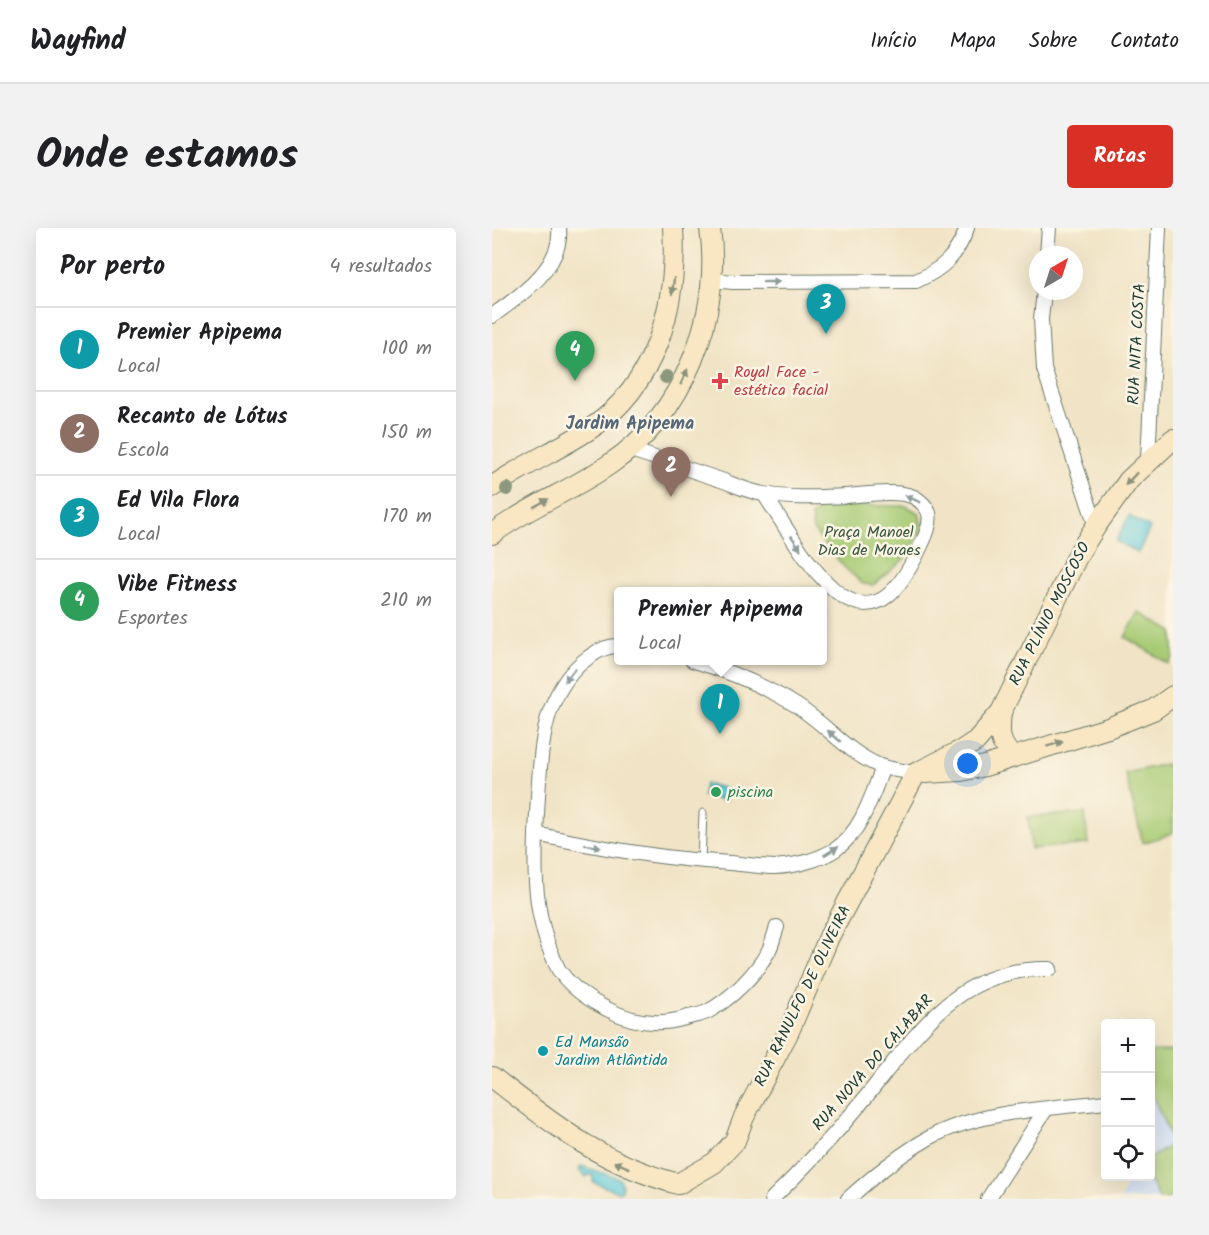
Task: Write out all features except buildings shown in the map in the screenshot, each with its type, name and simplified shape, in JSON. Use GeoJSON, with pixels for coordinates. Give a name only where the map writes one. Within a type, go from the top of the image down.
{"type":"FeatureCollection","features":[{"type":"Feature","properties":{"kind":"street"},"geometry":{"type":"LineString","coordinates":[[492,316],[536,281],[550,262],[556,249],[560,235],[559,228]]}},
{"type":"Feature","properties":{"kind":"street"},"geometry":{"type":"LineString","coordinates":[[492,488],[592,427],[614,409],[636,384],[664,329],[674,279],[673,228]]}},
{"type":"Feature","properties":{"kind":"street"},"geometry":{"type":"LineString","coordinates":[[492,534],[532,508],[609,466],[631,450],[657,422],[675,397],[708,313],[712,280],[710,228]]}},
{"type":"Feature","properties":{"kind":"street"},"geometry":{"type":"LineString","coordinates":[[712,280],[733,282],[916,280],[937,272],[952,256],[967,228]]}},
{"type":"Feature","properties":{"kind":"street"},"geometry":{"type":"LineString","coordinates":[[1048,246],[1049,228]]}},
{"type":"Feature","properties":{"kind":"street","name":"RUA NITA COSTA"},"geometry":{"type":"LineString","coordinates":[[1148,461],[1159,228]]}},
{"type":"Feature","properties":{"kind":"street"},"geometry":{"type":"LineString","coordinates":[[1043,300],[1041,319],[1044,369],[1096,526]]}},
{"type":"Feature","properties":{"kind":"street","name":"RUA PLÍNIO MOSCOSO"},"geometry":{"type":"LineString","coordinates":[[916,773],[976,741],[1001,712],[1080,552],[1096,526],[1124,487],[1173,439]]}},
{"type":"Feature","properties":{"kind":"street"},"geometry":{"type":"LineString","coordinates":[[631,450],[764,494],[815,497],[897,493],[914,496],[924,505],[929,514],[929,525],[904,579],[890,595],[877,602],[861,603],[843,596],[814,569],[764,494]]}},
{"type":"Feature","properties":{"kind":"street"},"geometry":{"type":"LineString","coordinates":[[614,646],[594,653],[578,664],[564,683],[550,712],[541,753],[535,870],[538,903],[546,942],[560,972],[584,997],[622,1017],[670,1023],[705,1013],[732,994],[769,951],[777,927]]}},
{"type":"Feature","properties":{"kind":"street"},"geometry":{"type":"LineString","coordinates":[[705,665],[762,686],[788,700],[849,749],[883,767],[916,773],[961,771],[1012,757],[1108,728],[1153,710],[1173,696]]}},
{"type":"Feature","properties":{"kind":"street"},"geometry":{"type":"LineString","coordinates":[[1001,712],[999,740],[1012,757]]}},
{"type":"Feature","properties":{"kind":"street"},"geometry":{"type":"LineString","coordinates":[[536,834],[576,843],[701,861],[776,867],[802,863],[824,856],[838,848],[851,834],[864,814],[883,767]]}},
{"type":"Feature","properties":{"kind":"street","name":"RUA RANULFO DE OLIVEIRA"},"geometry":{"type":"LineString","coordinates":[[492,1077],[583,1145],[681,1191],[714,1163],[735,1141],[744,1117],[789,1031],[829,937],[916,773]]}},
{"type":"Feature","properties":{"kind":"street","name":"RUA NOVA DO CALABAR"},"geometry":{"type":"LineString","coordinates":[[772,1199],[855,1110],[941,1008],[989,979],[1023,969],[1050,969]]}},
{"type":"Feature","properties":{"kind":"street"},"geometry":{"type":"LineString","coordinates":[[848,1199],[892,1161],[931,1137],[957,1126],[984,1118],[1101,1103]]}},
{"type":"Feature","properties":{"kind":"street"},"geometry":{"type":"LineString","coordinates":[[988,1199],[1046,1109]]}},
{"type":"Feature","properties":{"kind":"lane"},"geometry":{"type":"LineString","coordinates":[[701,861],[703,813]]}},
{"type":"Feature","properties":{"kind":"shaded area"},"geometry":{"type":"Polygon","coordinates":[[[1173,1050],[1173,1199],[1121,1199],[1128,1181],[1155,1181],[1155,1051],[1173,1050]]]}},
{"type":"Feature","properties":{"kind":"green space","name":"Praça Manoel Dias de Moraes"},"geometry":{"type":"Polygon","coordinates":[[[844,505],[906,506],[919,513],[921,525],[919,536],[909,553],[873,585],[863,584],[845,568],[813,530],[811,516],[823,508],[844,505]]]}},
{"type":"Feature","properties":{"kind":"green space"},"geometry":{"type":"Polygon","coordinates":[[[1139,612],[1173,632],[1173,657],[1169,664],[1125,637],[1139,612]]]}},
{"type":"Feature","properties":{"kind":"green space"},"geometry":{"type":"Polygon","coordinates":[[[1166,764],[1173,794],[1173,833],[1143,843],[1125,773],[1166,764]]]}},
{"type":"Feature","properties":{"kind":"green space"},"geometry":{"type":"Polygon","coordinates":[[[1085,813],[1088,844],[1031,849],[1028,817],[1085,813]]]}},
{"type":"Feature","properties":{"kind":"green space"},"geometry":{"type":"Polygon","coordinates":[[[1155,1051],[1173,1051],[1173,1143],[1155,1101],[1155,1051]]]}},
{"type":"Feature","properties":{"kind":"green space"},"geometry":{"type":"Polygon","coordinates":[[[1173,1143],[1173,1198],[1159,1199],[1150,1181],[1155,1181],[1155,1155],[1173,1143]]]}},
{"type":"Feature","properties":{"kind":"water"},"geometry":{"type":"Polygon","coordinates":[[[1129,516],[1150,528],[1138,553],[1116,541],[1129,516]]]}},
{"type":"Feature","properties":{"kind":"water","name":"piscina"},"geometry":{"type":"Polygon","coordinates":[[[705,784],[728,789],[725,801],[703,796],[705,784]]]}},
{"type":"Feature","properties":{"kind":"water"},"geometry":{"type":"Polygon","coordinates":[[[581,1166],[619,1178],[622,1190],[618,1192],[593,1182],[593,1175],[586,1177],[579,1170],[581,1166]]]}},
{"type":"Feature","properties":{"kind":"place","name":"Ed Vila Flora"},"geometry":{"type":"Point","coordinates":[826,334]}},
{"type":"Feature","properties":{"kind":"place","name":"Vibe Fitness"},"geometry":{"type":"Point","coordinates":[575,381]}},
{"type":"Feature","properties":{"kind":"place","name":"Royal Face - estética facial"},"geometry":{"type":"Point","coordinates":[720,381]}},
{"type":"Feature","properties":{"kind":"place","name":"Recanto de Lótus"},"geometry":{"type":"Point","coordinates":[671,497]}},
{"type":"Feature","properties":{"kind":"place","name":"Premier Apipema"},"geometry":{"type":"Point","coordinates":[720,734]}},
{"type":"Feature","properties":{"kind":"place","name":"piscina"},"geometry":{"type":"Point","coordinates":[716,792]}},
{"type":"Feature","properties":{"kind":"place","name":"Ed Mansão Jardim Atlântida"},"geometry":{"type":"Point","coordinates":[543,1051]}},
{"type":"Feature","properties":{"kind":"district","name":"Jardim Apipema"},"geometry":{"type":"Point","coordinates":[630,424]}}]}
